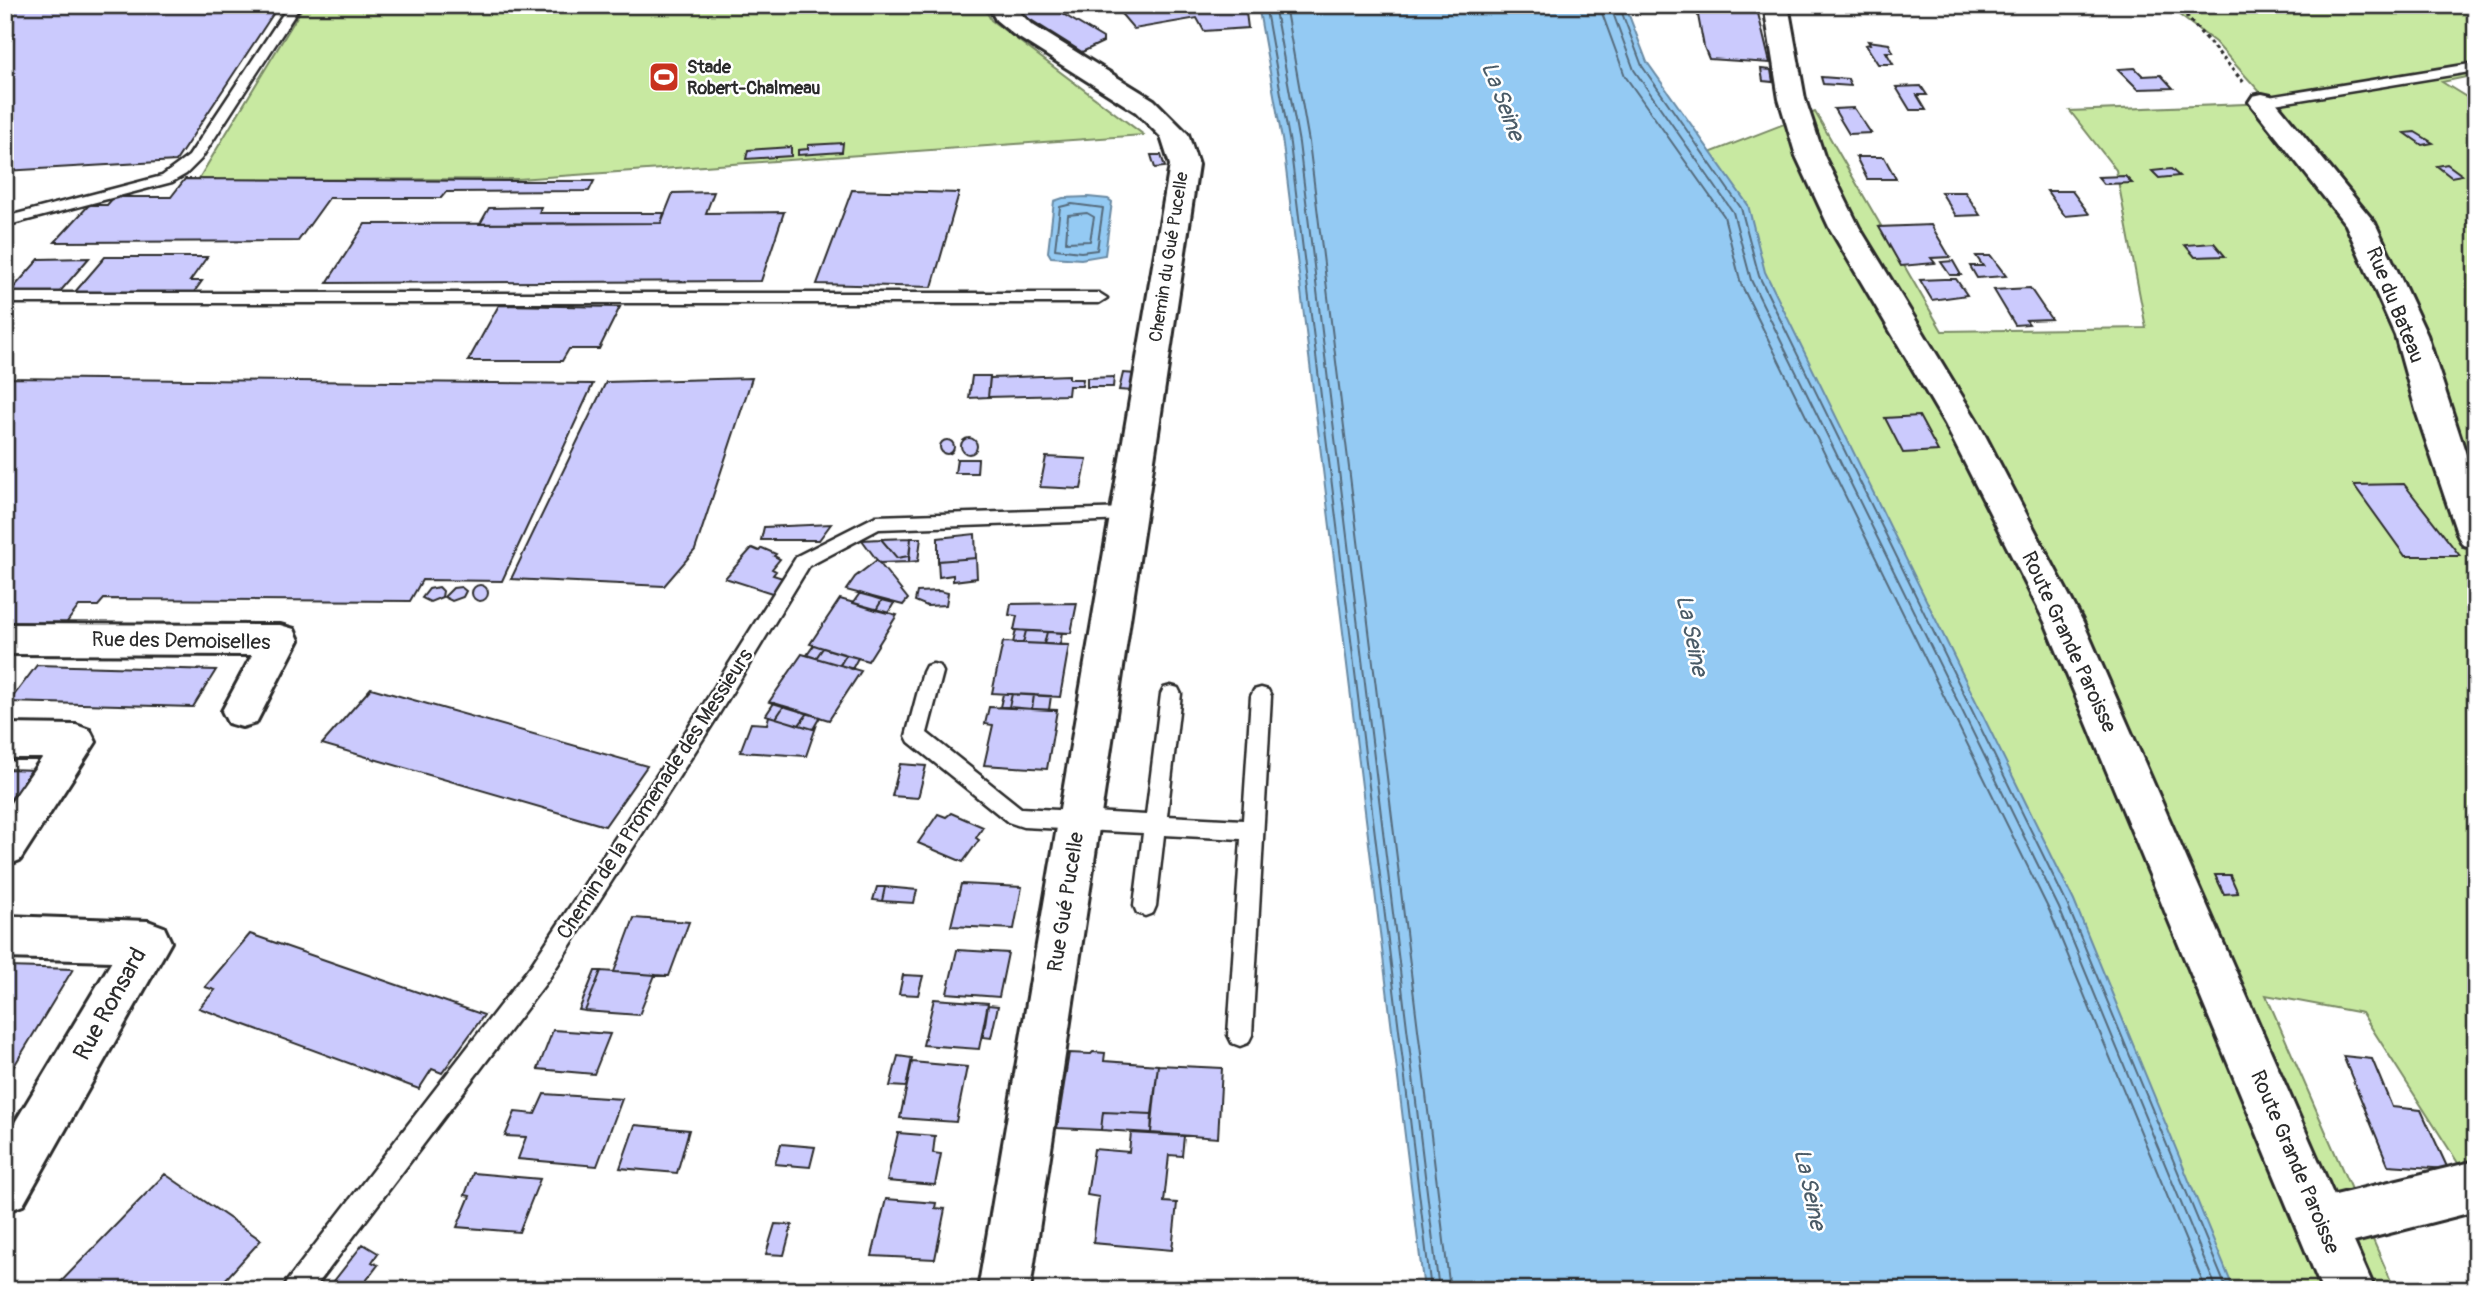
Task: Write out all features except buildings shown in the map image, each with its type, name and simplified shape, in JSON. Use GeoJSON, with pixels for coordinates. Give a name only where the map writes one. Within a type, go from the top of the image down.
{"type":"FeatureCollection","features":[{"type":"Feature","properties":{"kind":"street","name":"Chemin du Gué Pucelle"},"geometry":{"type":"LineString","coordinates":[[1000,5],[1005,15],[1022,29],[1145,106],[1174,134],[1184,165],[1129,514]]}},
{"type":"Feature","properties":{"kind":"street","name":"Route Grande Paroisse"},"geometry":{"type":"LineString","coordinates":[[1776,5],[1792,99],[1810,156],[1844,227],[1962,425],[2064,622],[2349,1290]]}},
{"type":"Feature","properties":{"kind":"street","name":"Rue du Bateau"},"geometry":{"type":"LineString","coordinates":[[2262,102],[2360,223],[2411,335],[2434,414],[2476,536]]}},
{"type":"Feature","properties":{"kind":"street","name":"Rue Gué Pucelle"},"geometry":{"type":"LineString","coordinates":[[1004,1290],[1129,514]]}},
{"type":"Feature","properties":{"kind":"street","name":"Rue des Demoiselles"},"geometry":{"type":"LineString","coordinates":[[5,639],[280,640],[242,711]]}},
{"type":"Feature","properties":{"kind":"street"},"geometry":{"type":"LineString","coordinates":[[5,741],[76,742],[5,847]]}},
{"type":"Feature","properties":{"kind":"street","name":"Rue Ronsard"},"geometry":{"type":"LineString","coordinates":[[5,937],[148,942],[5,1187]]}},
{"type":"Feature","properties":{"kind":"street"},"geometry":{"type":"LineString","coordinates":[[2323,1224],[2476,1186]]}},
{"type":"Feature","properties":{"kind":"lane"},"geometry":{"type":"LineString","coordinates":[[5,222],[167,179],[181,171],[194,159],[295,5]]}},
{"type":"Feature","properties":{"kind":"lane"},"geometry":{"type":"LineString","coordinates":[[2262,102],[2476,67]]}},
{"type":"Feature","properties":{"kind":"lane"},"geometry":{"type":"LineString","coordinates":[[5,298],[1099,298]]}},
{"type":"Feature","properties":{"kind":"lane","name":"Chemin de la Promenade des Messieurs"},"geometry":{"type":"LineString","coordinates":[[296,1290],[540,972],[707,716],[803,561],[876,523],[1129,514]]}},
{"type":"Feature","properties":{"kind":"lane"},"geometry":{"type":"LineString","coordinates":[[933,672],[916,736],[1015,816],[1079,822],[1252,830]]}},
{"type":"Feature","properties":{"kind":"lane"},"geometry":{"type":"LineString","coordinates":[[1145,906],[1171,694]]}},
{"type":"Feature","properties":{"kind":"lane"},"geometry":{"type":"LineString","coordinates":[[1240,1035],[1261,696]]}},
{"type":"Feature","properties":{"kind":"path"},"geometry":{"type":"LineString","coordinates":[[2177,5],[2262,102]]}},
{"type":"Feature","properties":{"kind":"green space","name":"Stade Robert-Chalmeau"},"geometry":{"type":"Polygon","coordinates":[[[304,5],[983,5],[991,20],[1144,135],[518,179],[198,180],[304,5]]]}},
{"type":"Feature","properties":{"kind":"green space"},"geometry":{"type":"Polygon","coordinates":[[[2166,5],[2476,5],[2476,75],[2442,82],[2476,103],[2476,1161],[2458,1163],[2362,1013],[2266,995],[2395,1290],[2216,1290],[1699,157],[1815,112],[1942,331],[2146,328],[2116,170],[2070,111],[2270,103],[2215,42],[2166,5]]]}},
{"type":"Feature","properties":{"kind":"water","name":"La Seine"},"geometry":{"type":"Polygon","coordinates":[[[1258,5],[1625,5],[1647,62],[1748,205],[1765,272],[2074,901],[2234,1290],[1424,1290],[1283,145],[1258,5]]]}},
{"type":"Feature","properties":{"kind":"water"},"geometry":{"type":"Polygon","coordinates":[[[1088,197],[1108,199],[1112,202],[1105,255],[1081,259],[1051,257],[1048,252],[1054,201],[1088,197]]]}},
{"type":"Feature","properties":{"kind":"place","name":"Stade Robert-Chalmeau"},"geometry":{"type":"Point","coordinates":[664,77]}}]}
